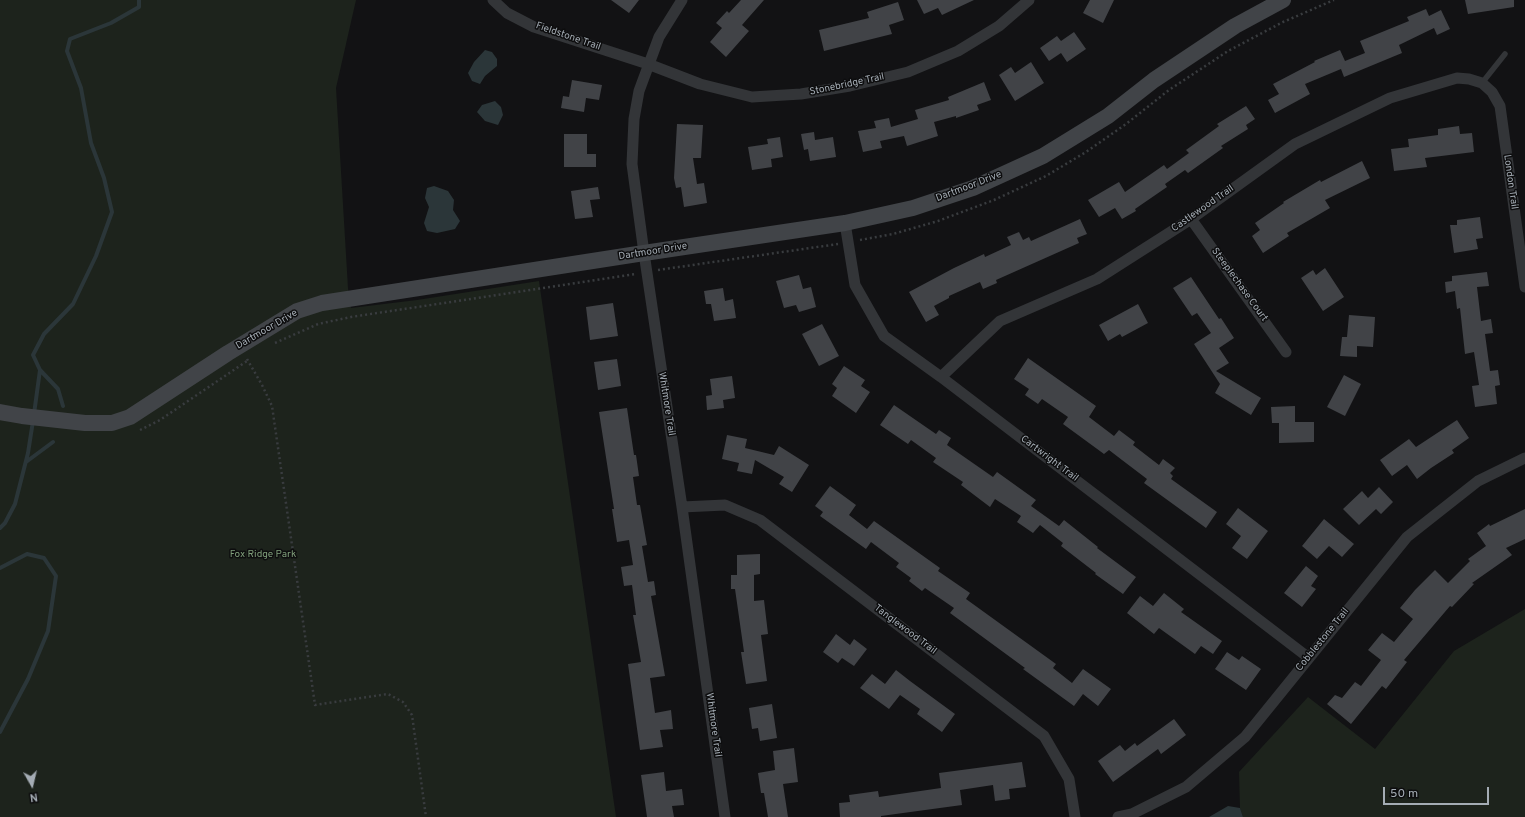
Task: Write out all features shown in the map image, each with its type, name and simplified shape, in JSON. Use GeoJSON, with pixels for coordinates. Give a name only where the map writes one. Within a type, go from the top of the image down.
{"type":"FeatureCollection","features":[{"type":"Feature","properties":{"kind":"street","name":"Fieldstone Trail"},"geometry":{"type":"LineString","coordinates":[[493,0],[507,13],[534,27],[648,64]]}},
{"type":"Feature","properties":{"kind":"street","name":"Whitmore Trail"},"geometry":{"type":"LineString","coordinates":[[682,0],[659,37],[639,91],[634,119],[632,164],[726,817]]}},
{"type":"Feature","properties":{"kind":"street","name":"Stonebridge Trail"},"geometry":{"type":"LineString","coordinates":[[648,64],[700,84],[752,97],[801,94],[843,88],[908,72],[958,51],[999,26],[1029,0]]}},
{"type":"Feature","properties":{"kind":"street","name":"Dartmoor Drive"},"geometry":{"type":"LineString","coordinates":[[0,412],[85,424],[112,423],[130,417],[239,346],[297,311],[322,303],[845,223],[913,208],[973,188],[1043,156],[1108,116],[1154,80],[1229,30],[1283,0]]}},
{"type":"Feature","properties":{"kind":"street","name":"Castlewood Trail"},"geometry":{"type":"LineString","coordinates":[[941,376],[1000,321],[1097,279],[1191,219],[1295,144],[1390,98],[1457,78],[1469,78],[1482,83]]}},
{"type":"Feature","properties":{"kind":"street","name":"London Trail"},"geometry":{"type":"LineString","coordinates":[[1482,83],[1492,92],[1500,106],[1525,287]]}},
{"type":"Feature","properties":{"kind":"street","name":"Steeplechase Court"},"geometry":{"type":"LineString","coordinates":[[1191,219],[1286,352]]}},
{"type":"Feature","properties":{"kind":"street","name":"Cartwright Trail"},"geometry":{"type":"LineString","coordinates":[[845,223],[855,285],[884,336],[941,376],[1308,658]]}},
{"type":"Feature","properties":{"kind":"street","name":"Cobblestone Trail"},"geometry":{"type":"LineString","coordinates":[[1118,817],[1132,814],[1186,787],[1245,737],[1407,537],[1478,481],[1525,458]]}},
{"type":"Feature","properties":{"kind":"street","name":"Tanglewood Trail"},"geometry":{"type":"LineString","coordinates":[[682,507],[725,505],[760,520],[1044,736],[1069,779],[1075,817]]}},
{"type":"Feature","properties":{"kind":"lane"},"geometry":{"type":"LineString","coordinates":[[1482,83],[1505,54]]}},
{"type":"Feature","properties":{"kind":"path"},"geometry":{"type":"LineString","coordinates":[[239,346],[262,385],[272,406],[315,705],[388,694],[403,702],[412,715],[426,817]]}},
{"type":"Feature","properties":{"kind":"green space","name":"Fox Ridge Park"},"geometry":{"type":"Polygon","coordinates":[[[0,0],[356,0],[336,88],[348,288],[351,308],[417,300],[539,281],[616,817],[0,817],[0,0]]]}},
{"type":"Feature","properties":{"kind":"green space"},"geometry":{"type":"Polygon","coordinates":[[[1525,609],[1525,817],[1243,817],[1240,808],[1239,772],[1308,697],[1375,749],[1454,651],[1525,609]]]}},
{"type":"Feature","properties":{"kind":"shaded area"},"geometry":{"type":"Polygon","coordinates":[[[485,50],[492,52],[497,59],[497,66],[485,76],[480,84],[472,81],[468,73],[474,62],[485,50]]]}},
{"type":"Feature","properties":{"kind":"shaded area"},"geometry":{"type":"Polygon","coordinates":[[[495,101],[501,107],[503,115],[498,125],[485,121],[477,112],[482,105],[495,101]]]}},
{"type":"Feature","properties":{"kind":"shaded area"},"geometry":{"type":"Polygon","coordinates":[[[434,186],[448,191],[454,200],[453,210],[460,221],[455,229],[437,233],[427,231],[424,223],[429,207],[425,198],[427,188],[434,186]]]}},
{"type":"Feature","properties":{"kind":"shaded area"},"geometry":{"type":"Polygon","coordinates":[[[1228,806],[1240,808],[1243,817],[1209,817],[1228,806]]]}},
{"type":"Feature","properties":{"kind":"building"},"geometry":{"type":"Polygon","coordinates":[[[611,0],[639,0],[629,13],[611,0]]]}},
{"type":"Feature","properties":{"kind":"building"},"geometry":{"type":"Polygon","coordinates":[[[741,0],[764,0],[742,25],[749,31],[726,57],[710,42],[722,28],[716,23],[727,11],[729,13],[741,0]]]}},
{"type":"Feature","properties":{"kind":"building"},"geometry":{"type":"Polygon","coordinates":[[[917,0],[974,0],[942,15],[938,8],[924,14],[917,0]]]}},
{"type":"Feature","properties":{"kind":"building"},"geometry":{"type":"Polygon","coordinates":[[[1090,0],[1114,0],[1103,23],[1083,13],[1090,0]]]}},
{"type":"Feature","properties":{"kind":"building"},"geometry":{"type":"Polygon","coordinates":[[[1465,0],[1514,0],[1514,7],[1468,14],[1465,0]]]}},
{"type":"Feature","properties":{"kind":"building"},"geometry":{"type":"Polygon","coordinates":[[[898,2],[904,20],[889,25],[892,34],[824,51],[819,30],[869,18],[867,12],[898,2]]]}},
{"type":"Feature","properties":{"kind":"building"},"geometry":{"type":"Polygon","coordinates":[[[1426,9],[1429,16],[1441,10],[1450,29],[1437,35],[1434,28],[1399,45],[1402,53],[1344,77],[1341,69],[1305,84],[1310,94],[1275,113],[1268,100],[1279,94],[1273,84],[1315,62],[1314,61],[1340,50],[1345,61],[1365,53],[1360,41],[1409,21],[1407,17],[1426,9]]]}},
{"type":"Feature","properties":{"kind":"building"},"geometry":{"type":"Polygon","coordinates":[[[1074,32],[1086,49],[1067,62],[1061,53],[1049,61],[1040,48],[1057,36],[1061,41],[1074,32]]]}},
{"type":"Feature","properties":{"kind":"building"},"geometry":{"type":"Polygon","coordinates":[[[1031,62],[1044,83],[1015,101],[999,75],[1011,67],[1015,73],[1031,62]]]}},
{"type":"Feature","properties":{"kind":"building"},"geometry":{"type":"Polygon","coordinates":[[[572,80],[602,85],[599,100],[586,98],[584,112],[561,108],[563,96],[569,97],[572,80]]]}},
{"type":"Feature","properties":{"kind":"building"},"geometry":{"type":"Polygon","coordinates":[[[984,82],[991,100],[977,105],[979,110],[956,118],[956,116],[934,122],[938,136],[907,146],[904,136],[880,141],[882,148],[863,152],[858,131],[876,128],[874,121],[889,118],[891,127],[918,119],[915,110],[949,100],[948,97],[984,82]]]}},
{"type":"Feature","properties":{"kind":"building"},"geometry":{"type":"Polygon","coordinates":[[[1246,106],[1255,119],[1246,125],[1248,129],[1221,146],[1223,148],[1188,173],[1185,170],[1165,184],[1167,187],[1135,209],[1136,211],[1122,219],[1115,208],[1099,217],[1088,200],[1119,182],[1125,192],[1164,165],[1167,169],[1189,153],[1186,150],[1219,126],[1217,124],[1246,106]]]}},
{"type":"Feature","properties":{"kind":"building"},"geometry":{"type":"Polygon","coordinates":[[[677,124],[703,125],[701,158],[693,158],[697,184],[704,183],[707,203],[684,207],[681,187],[676,188],[674,178],[677,124]]]}},
{"type":"Feature","properties":{"kind":"building"},"geometry":{"type":"Polygon","coordinates":[[[1459,126],[1460,134],[1472,133],[1474,152],[1425,158],[1427,167],[1394,171],[1391,149],[1409,147],[1408,139],[1438,135],[1438,129],[1459,126]]]}},
{"type":"Feature","properties":{"kind":"building"},"geometry":{"type":"Polygon","coordinates":[[[814,132],[815,140],[833,137],[836,157],[810,161],[808,149],[804,150],[801,134],[814,132]]]}},
{"type":"Feature","properties":{"kind":"building"},"geometry":{"type":"Polygon","coordinates":[[[564,134],[587,134],[587,154],[596,154],[596,167],[564,167],[564,134]]]}},
{"type":"Feature","properties":{"kind":"building"},"geometry":{"type":"Polygon","coordinates":[[[780,137],[783,157],[771,159],[772,167],[752,170],[748,147],[768,144],[767,139],[780,137]]]}},
{"type":"Feature","properties":{"kind":"building"},"geometry":{"type":"Polygon","coordinates":[[[1362,161],[1370,178],[1325,200],[1330,208],[1287,233],[1289,236],[1263,253],[1252,236],[1260,230],[1255,223],[1284,203],[1283,202],[1320,180],[1321,182],[1362,161]]]}},
{"type":"Feature","properties":{"kind":"building"},"geometry":{"type":"Polygon","coordinates":[[[598,187],[600,199],[590,200],[593,217],[575,219],[571,191],[598,187]]]}},
{"type":"Feature","properties":{"kind":"building"},"geometry":{"type":"Polygon","coordinates":[[[1480,217],[1483,238],[1476,239],[1478,249],[1454,253],[1450,225],[1457,225],[1457,220],[1480,217]]]}},
{"type":"Feature","properties":{"kind":"building"},"geometry":{"type":"Polygon","coordinates":[[[1080,219],[1087,234],[1077,238],[1079,243],[996,280],[997,283],[983,289],[980,282],[949,296],[949,298],[934,306],[939,315],[926,322],[909,292],[984,254],[985,257],[1011,245],[1007,237],[1019,232],[1023,240],[1029,237],[1031,241],[1080,219]]]}},
{"type":"Feature","properties":{"kind":"building"},"geometry":{"type":"Polygon","coordinates":[[[1325,268],[1344,297],[1323,311],[1301,278],[1313,270],[1316,275],[1325,268]]]}},
{"type":"Feature","properties":{"kind":"building"},"geometry":{"type":"Polygon","coordinates":[[[1487,272],[1489,286],[1477,287],[1481,321],[1491,319],[1493,333],[1485,334],[1490,371],[1498,370],[1500,385],[1495,386],[1497,404],[1475,407],[1472,386],[1479,385],[1474,352],[1465,354],[1460,308],[1457,309],[1455,291],[1446,293],[1445,282],[1452,281],[1452,276],[1487,272]]]}},
{"type":"Feature","properties":{"kind":"building"},"geometry":{"type":"Polygon","coordinates":[[[799,275],[803,289],[811,287],[816,307],[799,312],[796,305],[784,308],[776,281],[799,275]]]}},
{"type":"Feature","properties":{"kind":"building"},"geometry":{"type":"Polygon","coordinates":[[[1191,277],[1219,319],[1221,318],[1234,338],[1219,348],[1229,363],[1216,371],[1261,398],[1251,415],[1215,393],[1220,384],[1194,344],[1211,333],[1197,313],[1192,316],[1173,288],[1191,277]]]}},
{"type":"Feature","properties":{"kind":"building"},"geometry":{"type":"Polygon","coordinates":[[[723,288],[725,301],[733,299],[736,318],[714,321],[711,304],[706,304],[704,291],[723,288]]]}},
{"type":"Feature","properties":{"kind":"building"},"geometry":{"type":"Polygon","coordinates":[[[613,303],[618,336],[590,340],[586,307],[613,303]]]}},
{"type":"Feature","properties":{"kind":"building"},"geometry":{"type":"Polygon","coordinates":[[[1138,304],[1148,323],[1122,337],[1120,334],[1108,341],[1099,325],[1138,304]]]}},
{"type":"Feature","properties":{"kind":"building"},"geometry":{"type":"Polygon","coordinates":[[[1349,315],[1375,317],[1373,347],[1357,346],[1357,357],[1340,356],[1342,337],[1347,337],[1349,315]]]}},
{"type":"Feature","properties":{"kind":"building"},"geometry":{"type":"Polygon","coordinates":[[[822,324],[839,356],[819,366],[802,334],[822,324]]]}},
{"type":"Feature","properties":{"kind":"building"},"geometry":{"type":"Polygon","coordinates":[[[1028,358],[1096,406],[1089,417],[1114,436],[1119,430],[1135,442],[1133,445],[1159,465],[1163,459],[1175,468],[1170,473],[1173,476],[1171,479],[1217,512],[1206,528],[1144,483],[1147,479],[1109,450],[1104,454],[1063,424],[1068,417],[1042,399],[1038,404],[1025,395],[1029,389],[1014,379],[1028,358]]]}},
{"type":"Feature","properties":{"kind":"building"},"geometry":{"type":"Polygon","coordinates":[[[617,359],[621,386],[598,390],[594,362],[617,359]]]}},
{"type":"Feature","properties":{"kind":"building"},"geometry":{"type":"Polygon","coordinates":[[[844,366],[865,380],[861,386],[870,392],[856,413],[832,396],[837,388],[832,384],[844,366]]]}},
{"type":"Feature","properties":{"kind":"building"},"geometry":{"type":"Polygon","coordinates":[[[1344,375],[1361,384],[1345,416],[1327,407],[1344,375]]]}},
{"type":"Feature","properties":{"kind":"building"},"geometry":{"type":"Polygon","coordinates":[[[732,376],[735,398],[723,400],[724,408],[707,410],[706,396],[712,395],[710,379],[732,376]]]}},
{"type":"Feature","properties":{"kind":"building"},"geometry":{"type":"Polygon","coordinates":[[[894,405],[936,434],[939,430],[951,438],[947,445],[993,477],[997,472],[1036,500],[1031,506],[1059,526],[1064,520],[1098,547],[1097,548],[1136,577],[1123,594],[1095,574],[1096,573],[1061,546],[1063,543],[1040,525],[1033,533],[1017,522],[1021,516],[995,499],[990,507],[961,485],[963,482],[933,462],[936,458],[911,440],[908,444],[880,425],[894,405]]]}},
{"type":"Feature","properties":{"kind":"building"},"geometry":{"type":"Polygon","coordinates":[[[1295,406],[1295,422],[1314,422],[1314,442],[1279,443],[1279,423],[1272,423],[1271,407],[1295,406]]]}},
{"type":"Feature","properties":{"kind":"building"},"geometry":{"type":"Polygon","coordinates":[[[627,408],[634,455],[636,455],[639,476],[633,477],[637,505],[640,505],[647,545],[642,546],[648,582],[654,581],[656,595],[651,596],[665,676],[650,678],[655,713],[671,710],[673,729],[660,730],[663,747],[640,750],[628,664],[641,662],[633,615],[636,615],[632,585],[624,586],[621,567],[633,565],[629,540],[617,542],[612,509],[614,509],[599,412],[627,408]]]}},
{"type":"Feature","properties":{"kind":"building"},"geometry":{"type":"Polygon","coordinates":[[[1457,420],[1469,438],[1452,450],[1454,453],[1417,479],[1407,465],[1392,476],[1380,460],[1409,439],[1416,447],[1457,420]]]}},
{"type":"Feature","properties":{"kind":"building"},"geometry":{"type":"Polygon","coordinates":[[[727,435],[747,439],[745,448],[774,455],[779,446],[809,465],[792,492],[779,484],[784,477],[755,460],[752,474],[737,471],[739,463],[722,459],[727,435]]]}},
{"type":"Feature","properties":{"kind":"building"},"geometry":{"type":"Polygon","coordinates":[[[830,486],[856,505],[849,515],[867,529],[874,521],[940,568],[938,571],[970,593],[966,599],[1056,664],[1053,668],[1072,683],[1083,669],[1111,689],[1098,706],[1083,694],[1074,706],[950,613],[954,608],[925,588],[922,591],[909,581],[911,578],[896,567],[899,563],[871,542],[866,549],[820,516],[823,512],[815,506],[830,486]]]}},
{"type":"Feature","properties":{"kind":"building"},"geometry":{"type":"Polygon","coordinates":[[[1379,487],[1393,502],[1381,514],[1376,509],[1359,525],[1343,509],[1362,491],[1368,498],[1379,487]]]}},
{"type":"Feature","properties":{"kind":"building"},"geometry":{"type":"Polygon","coordinates":[[[1238,508],[1268,531],[1247,559],[1232,548],[1241,536],[1226,524],[1238,508]]]}},
{"type":"Feature","properties":{"kind":"building"},"geometry":{"type":"Polygon","coordinates":[[[1525,509],[1525,539],[1506,548],[1512,555],[1472,583],[1474,584],[1452,607],[1450,606],[1404,660],[1407,662],[1386,689],[1382,686],[1351,724],[1327,704],[1335,695],[1342,698],[1355,682],[1361,686],[1381,660],[1368,650],[1382,633],[1394,642],[1413,619],[1400,608],[1435,570],[1448,583],[1470,561],[1468,559],[1486,546],[1477,533],[1489,524],[1490,526],[1525,509]]]}},
{"type":"Feature","properties":{"kind":"building"},"geometry":{"type":"Polygon","coordinates":[[[1324,519],[1354,544],[1342,557],[1329,546],[1317,559],[1302,546],[1324,519]]]}},
{"type":"Feature","properties":{"kind":"building"},"geometry":{"type":"Polygon","coordinates":[[[760,554],[760,574],[754,575],[754,601],[764,600],[768,634],[761,635],[767,681],[746,684],[741,652],[744,652],[735,589],[731,589],[731,575],[737,575],[737,555],[760,554]]]}},
{"type":"Feature","properties":{"kind":"building"},"geometry":{"type":"Polygon","coordinates":[[[1306,566],[1318,576],[1311,586],[1316,589],[1302,607],[1284,593],[1306,566]]]}},
{"type":"Feature","properties":{"kind":"building"},"geometry":{"type":"Polygon","coordinates":[[[1164,593],[1184,609],[1181,612],[1222,641],[1213,654],[1201,646],[1195,654],[1159,628],[1154,634],[1127,613],[1140,596],[1153,606],[1164,593]]]}},
{"type":"Feature","properties":{"kind":"building"},"geometry":{"type":"Polygon","coordinates":[[[836,634],[850,645],[854,639],[867,649],[854,666],[842,658],[838,663],[823,652],[836,634]]]}},
{"type":"Feature","properties":{"kind":"building"},"geometry":{"type":"Polygon","coordinates":[[[1227,652],[1239,660],[1242,656],[1261,669],[1246,690],[1215,669],[1227,652]]]}},
{"type":"Feature","properties":{"kind":"building"},"geometry":{"type":"Polygon","coordinates":[[[896,670],[955,714],[942,732],[917,714],[920,709],[900,695],[889,709],[860,688],[872,674],[885,684],[896,670]]]}},
{"type":"Feature","properties":{"kind":"building"},"geometry":{"type":"Polygon","coordinates":[[[772,704],[777,738],[760,741],[758,728],[752,729],[749,708],[772,704]]]}},
{"type":"Feature","properties":{"kind":"building"},"geometry":{"type":"Polygon","coordinates":[[[1174,719],[1186,735],[1161,754],[1158,749],[1113,782],[1098,761],[1120,745],[1125,751],[1135,743],[1137,746],[1174,719]]]}},
{"type":"Feature","properties":{"kind":"building"},"geometry":{"type":"Polygon","coordinates":[[[794,748],[798,782],[783,784],[788,817],[768,817],[764,793],[761,793],[758,773],[775,770],[773,751],[794,748]]]}},
{"type":"Feature","properties":{"kind":"building"},"geometry":{"type":"Polygon","coordinates":[[[1022,762],[1026,787],[1009,789],[1010,799],[995,801],[993,785],[960,790],[962,805],[881,817],[840,817],[839,803],[850,802],[849,795],[878,791],[879,797],[941,788],[939,773],[1022,762]]]}},
{"type":"Feature","properties":{"kind":"building"},"geometry":{"type":"Polygon","coordinates":[[[664,772],[666,791],[682,789],[684,805],[672,806],[674,817],[647,817],[641,775],[664,772]]]}},
{"type":"Feature","properties":{"kind":"waterway"},"geometry":{"type":"LineString","coordinates":[[34,414],[40,370],[33,355],[44,334],[73,304],[96,256],[112,212],[104,178],[91,143],[81,88],[67,51],[70,39],[111,23],[139,7],[139,0]]}},
{"type":"Feature","properties":{"kind":"waterway"},"geometry":{"type":"LineString","coordinates":[[40,370],[58,389],[63,406]]}},
{"type":"Feature","properties":{"kind":"waterway"},"geometry":{"type":"LineString","coordinates":[[0,528],[5,523],[15,504],[28,453],[33,421]]}},
{"type":"Feature","properties":{"kind":"waterway"},"geometry":{"type":"LineString","coordinates":[[26,462],[53,442]]}},
{"type":"Feature","properties":{"kind":"waterway"},"geometry":{"type":"LineString","coordinates":[[0,568],[27,554],[44,558],[56,576],[48,631],[28,679],[0,732]]}}]}
